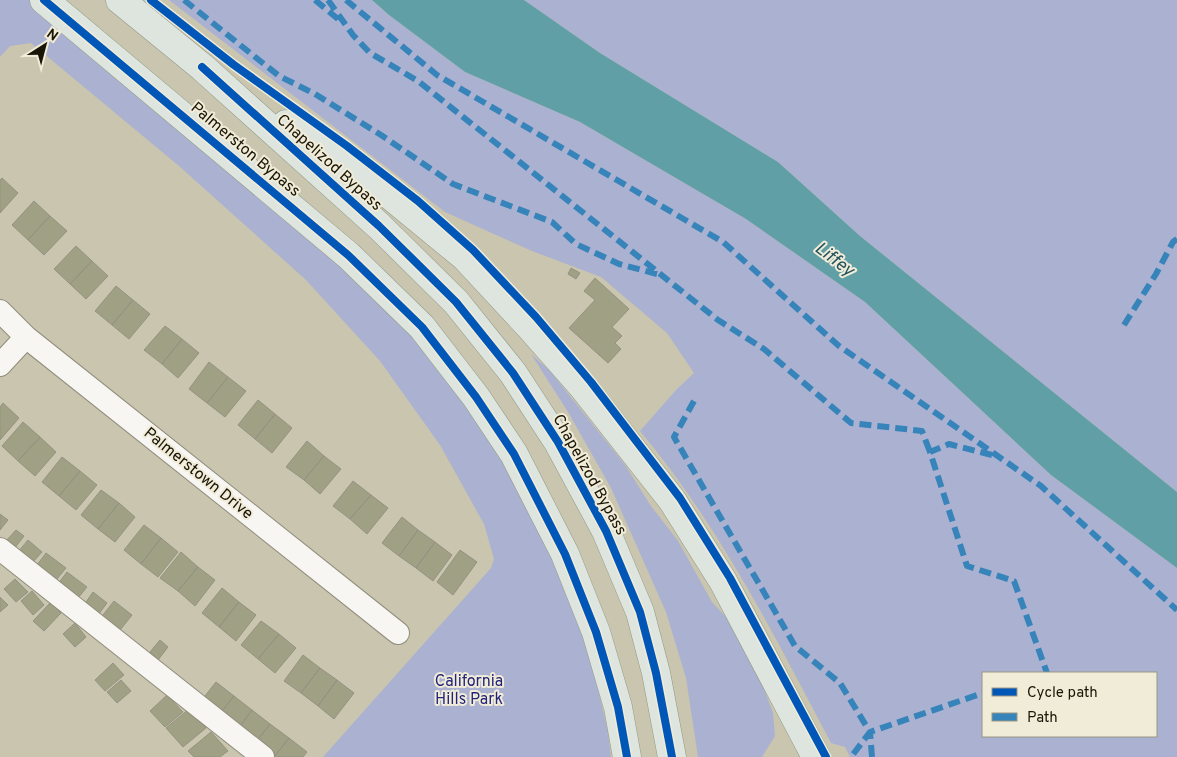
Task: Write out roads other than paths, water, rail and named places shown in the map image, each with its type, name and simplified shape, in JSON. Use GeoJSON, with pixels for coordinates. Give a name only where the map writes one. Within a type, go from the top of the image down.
{"type":"FeatureCollection","features":[{"type":"Feature","properties":{"kind":"main road","name":"Palmerston Bypass"},"geometry":{"type":"LineString","coordinates":[[44,0],[348,255],[422,327],[476,397],[514,454],[566,554],[596,632],[618,707],[627,757]]}},
{"type":"Feature","properties":{"kind":"main road"},"geometry":{"type":"LineString","coordinates":[[120,0],[202,68],[337,157],[387,193],[465,257],[530,327],[583,387],[672,500],[723,582],[815,756]]}},
{"type":"Feature","properties":{"kind":"main road","name":"Chapelizod Bypass"},"geometry":{"type":"LineString","coordinates":[[202,68],[379,226],[456,302],[512,373],[558,442],[606,531],[640,612],[656,673],[672,757]]}},
{"type":"Feature","properties":{"kind":"street","name":"Palmerstown Drive"},"geometry":{"type":"LineString","coordinates":[[0,311],[26,337],[398,634]]}},
{"type":"Feature","properties":{"kind":"street"},"geometry":{"type":"LineString","coordinates":[[0,365],[26,337]]}},
{"type":"Feature","properties":{"kind":"street"},"geometry":{"type":"LineString","coordinates":[[0,549],[263,757]]}},
{"type":"Feature","properties":{"kind":"water","name":"Liffey"},"geometry":{"type":"Polygon","coordinates":[[[372,0],[524,0],[600,53],[778,162],[860,236],[1177,492],[1177,568],[1051,475],[865,302],[746,219],[580,122],[465,72],[372,0]]]}},
{"type":"Feature","properties":{"kind":"park label","name":"California Hills Park"},"geometry":{"type":"Point","coordinates":[469,691]}}]}
